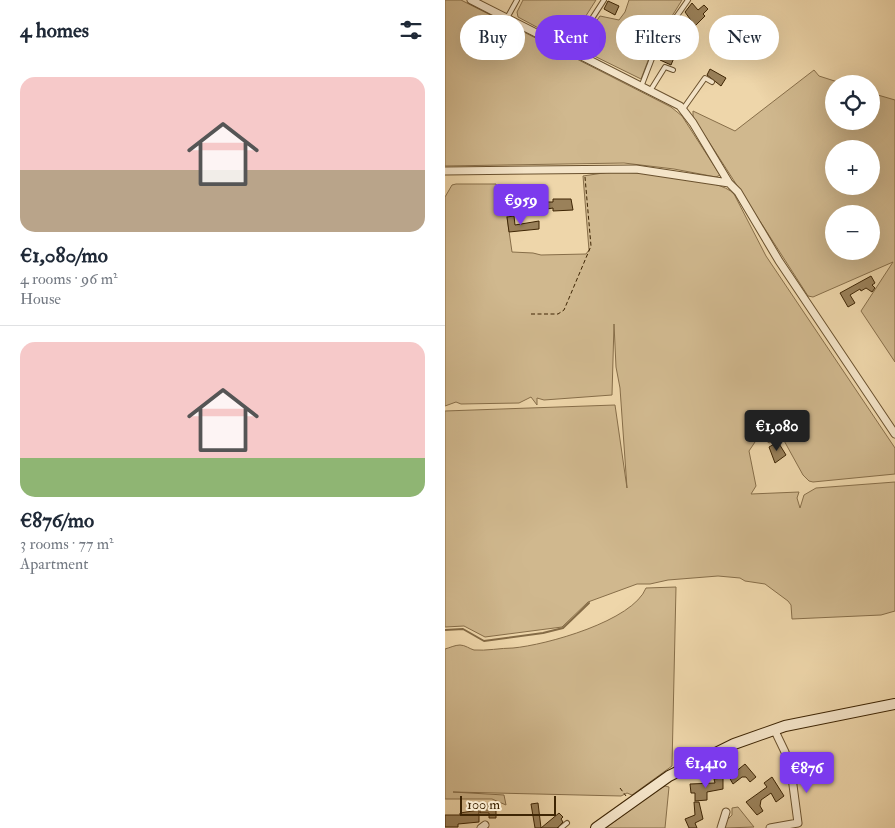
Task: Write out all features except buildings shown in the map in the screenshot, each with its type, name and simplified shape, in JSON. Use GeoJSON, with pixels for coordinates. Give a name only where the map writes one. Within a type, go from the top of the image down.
{"type":"FeatureCollection","features":[{"type":"Feature","properties":{"kind":"street"},"geometry":{"type":"LineString","coordinates":[[471,0],[501,15]]}},
{"type":"Feature","properties":{"kind":"street"},"geometry":{"type":"LineString","coordinates":[[589,60],[683,109],[729,183],[738,192],[779,261],[895,434]]}},
{"type":"Feature","properties":{"kind":"street"},"geometry":{"type":"LineString","coordinates":[[445,171],[636,169],[729,183]]}},
{"type":"Feature","properties":{"kind":"street"},"geometry":{"type":"LineString","coordinates":[[596,828],[659,783],[691,764],[734,744],[774,729],[895,704]]}},
{"type":"Feature","properties":{"kind":"street"},"geometry":{"type":"LineString","coordinates":[[770,828],[799,826],[791,770],[774,729]]}},
{"type":"Feature","properties":{"kind":"street"},"geometry":{"type":"LineString","coordinates":[[721,828],[726,812]]}},
{"type":"Feature","properties":{"kind":"lane"},"geometry":{"type":"LineString","coordinates":[[509,15],[517,0]]}},
{"type":"Feature","properties":{"kind":"lane"},"geometry":{"type":"LineString","coordinates":[[594,15],[604,0]]}},
{"type":"Feature","properties":{"kind":"lane"},"geometry":{"type":"LineString","coordinates":[[641,86],[658,43],[688,0]]}},
{"type":"Feature","properties":{"kind":"lane"},"geometry":{"type":"LineString","coordinates":[[650,91],[665,67],[673,70]]}},
{"type":"Feature","properties":{"kind":"lane"},"geometry":{"type":"LineString","coordinates":[[683,109],[705,78],[712,82]]}},
{"type":"Feature","properties":{"kind":"lane"},"geometry":{"type":"LineString","coordinates":[[561,828],[567,823]]}},
{"type":"Feature","properties":{"kind":"path"},"geometry":{"type":"LineString","coordinates":[[531,314],[558,314],[564,310],[590,250],[587,186],[583,169]]}},
{"type":"Feature","properties":{"kind":"path"},"geometry":{"type":"LineString","coordinates":[[620,788],[631,803]]}},
{"type":"Feature","properties":{"kind":"shaded area"},"geometry":{"type":"Polygon","coordinates":[[[445,0],[461,0],[490,15],[460,15],[460,60],[525,60],[525,33],[535,38],[535,60],[579,60],[671,107],[682,116],[720,175],[716,177],[674,169],[624,163],[445,166],[445,0]]]}},
{"type":"Feature","properties":{"kind":"shaded area"},"geometry":{"type":"Polygon","coordinates":[[[523,0],[596,0],[586,15],[535,15],[535,26],[525,21],[525,15],[518,15],[517,12],[523,0]]]}},
{"type":"Feature","properties":{"kind":"shaded area"},"geometry":{"type":"Polygon","coordinates":[[[629,0],[682,0],[673,15],[623,15],[629,0]]]}},
{"type":"Feature","properties":{"kind":"shaded area"},"geometry":{"type":"Polygon","coordinates":[[[606,17],[616,19],[616,60],[648,60],[641,79],[602,60],[606,60],[606,17]]]}},
{"type":"Feature","properties":{"kind":"shaded area"},"geometry":{"type":"Polygon","coordinates":[[[814,70],[819,76],[825,78],[825,130],[880,130],[880,96],[895,100],[895,362],[861,311],[893,262],[813,297],[808,296],[693,117],[693,111],[735,131],[814,70]]]}},
{"type":"Feature","properties":{"kind":"shaded area"},"geometry":{"type":"Polygon","coordinates":[[[610,172],[656,174],[712,183],[726,188],[734,194],[766,256],[895,448],[895,474],[813,482],[803,475],[782,437],[769,443],[764,439],[757,439],[749,451],[756,486],[751,494],[799,492],[797,498],[800,508],[804,495],[816,488],[895,482],[895,611],[881,615],[792,619],[791,605],[788,601],[765,584],[745,581],[740,578],[718,576],[637,584],[588,602],[562,627],[485,637],[464,626],[445,627],[445,411],[615,405],[627,488],[614,324],[612,395],[544,400],[537,398],[537,405],[531,397],[519,403],[461,404],[456,402],[445,406],[445,197],[452,185],[496,184],[506,210],[512,252],[541,255],[586,254],[589,250],[583,176],[610,172]]]}},
{"type":"Feature","properties":{"kind":"shaded area"},"geometry":{"type":"Polygon","coordinates":[[[676,587],[672,766],[632,795],[627,793],[621,796],[453,792],[504,795],[506,805],[492,799],[445,799],[445,649],[460,645],[474,650],[488,650],[528,646],[546,642],[607,621],[638,600],[646,588],[676,587]]]}},
{"type":"Feature","properties":{"kind":"shaded area"},"geometry":{"type":"Polygon","coordinates":[[[665,786],[669,787],[665,828],[606,828],[655,791],[665,786]]]}},
{"type":"Feature","properties":{"kind":"shaded area"},"geometry":{"type":"Polygon","coordinates":[[[738,807],[754,827],[725,828],[726,821],[732,815],[732,808],[738,807]]]}},
{"type":"Feature","properties":{"kind":"waterway"},"geometry":{"type":"LineString","coordinates":[[445,630],[463,629],[484,641],[543,633],[563,628],[589,603]]}}]}
